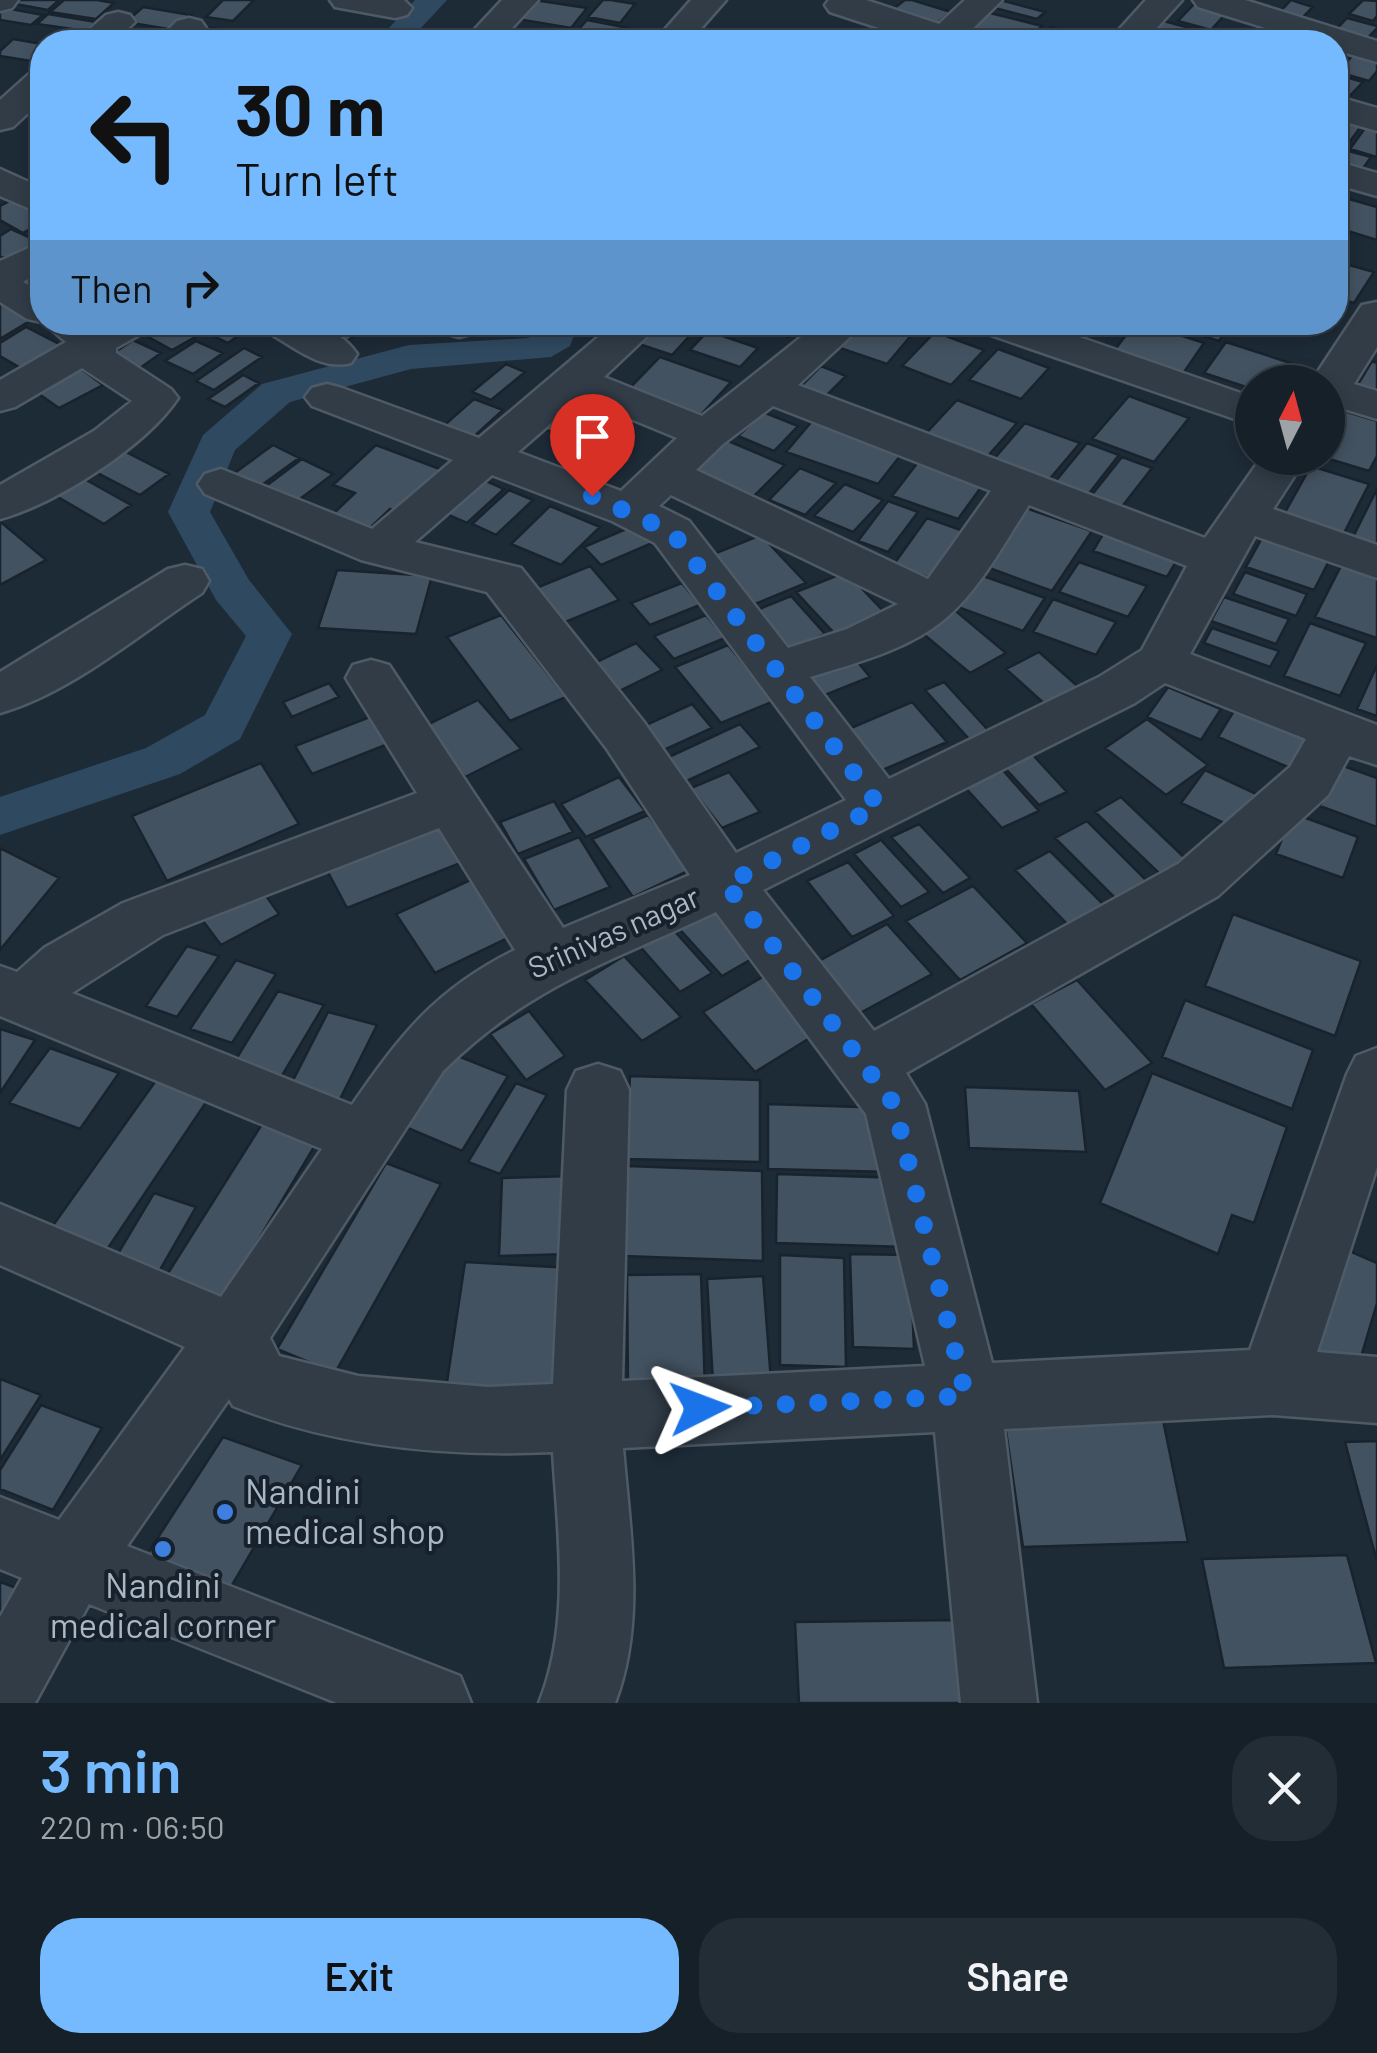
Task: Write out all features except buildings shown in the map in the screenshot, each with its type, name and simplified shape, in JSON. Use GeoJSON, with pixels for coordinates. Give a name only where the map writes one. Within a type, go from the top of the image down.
{"type":"FeatureCollection","features":[{"type":"Feature","properties":{"kind":"street"},"geometry":{"type":"LineString","coordinates":[[347,0],[396,8]]}},
{"type":"Feature","properties":{"kind":"street"},"geometry":{"type":"LineString","coordinates":[[491,30],[520,0]]}},
{"type":"Feature","properties":{"kind":"street"},"geometry":{"type":"LineString","coordinates":[[683,30],[709,0]]}},
{"type":"Feature","properties":{"kind":"street"},"geometry":{"type":"LineString","coordinates":[[953,30],[985,0]]}},
{"type":"Feature","properties":{"kind":"street"},"geometry":{"type":"LineString","coordinates":[[1137,30],[1165,0]]}},
{"type":"Feature","properties":{"kind":"street"},"geometry":{"type":"LineString","coordinates":[[1221,3],[1307,30]]}},
{"type":"Feature","properties":{"kind":"street"},"geometry":{"type":"LineString","coordinates":[[837,10],[907,30]]}},
{"type":"Feature","properties":{"kind":"street"},"geometry":{"type":"LineString","coordinates":[[1348,43],[1377,52]]}},
{"type":"Feature","properties":{"kind":"street"},"geometry":{"type":"LineString","coordinates":[[0,120],[30,76]]}},
{"type":"Feature","properties":{"kind":"street"},"geometry":{"type":"LineString","coordinates":[[1348,111],[1377,120]]}},
{"type":"Feature","properties":{"kind":"street"},"geometry":{"type":"LineString","coordinates":[[1348,176],[1377,185]]}},
{"type":"Feature","properties":{"kind":"street"},"geometry":{"type":"LineString","coordinates":[[0,180],[30,196]]}},
{"type":"Feature","properties":{"kind":"street"},"geometry":{"type":"LineString","coordinates":[[30,262],[0,282],[30,302]]}},
{"type":"Feature","properties":{"kind":"street"},"geometry":{"type":"LineString","coordinates":[[1344,365],[1377,314]]}},
{"type":"Feature","properties":{"kind":"street"},"geometry":{"type":"LineString","coordinates":[[0,398],[88,335]]}},
{"type":"Feature","properties":{"kind":"street"},"geometry":{"type":"LineString","coordinates":[[0,504],[49,480],[153,407],[156,398],[151,392],[96,358],[96,335]]}},
{"type":"Feature","properties":{"kind":"street"},"geometry":{"type":"LineString","coordinates":[[303,335],[336,354]]}},
{"type":"Feature","properties":{"kind":"street"},"geometry":{"type":"LineString","coordinates":[[378,548],[628,335]]}},
{"type":"Feature","properties":{"kind":"street"},"geometry":{"type":"LineString","coordinates":[[628,510],[707,434],[831,335]]}},
{"type":"Feature","properties":{"kind":"street"},"geometry":{"type":"LineString","coordinates":[[1077,335],[1103,339],[1235,404]]}},
{"type":"Feature","properties":{"kind":"street"},"geometry":{"type":"LineString","coordinates":[[578,381],[707,434]]}},
{"type":"Feature","properties":{"kind":"street"},"geometry":{"type":"LineString","coordinates":[[768,389],[1020,483],[1229,537],[1377,562]]}},
{"type":"Feature","properties":{"kind":"street"},"geometry":{"type":"LineString","coordinates":[[1345,396],[1377,406]]}},
{"type":"Feature","properties":{"kind":"street"},"geometry":{"type":"LineString","coordinates":[[327,397],[628,510],[672,532],[879,806]]}},
{"type":"Feature","properties":{"kind":"street"},"geometry":{"type":"LineString","coordinates":[[666,474],[933,601]]}},
{"type":"Feature","properties":{"kind":"street","name":"Srinivas nagar"},"geometry":{"type":"LineString","coordinates":[[0,1691],[70,1564],[234,1335],[422,1053],[455,1017],[506,982],[551,958],[726,884],[1117,690],[1161,662],[1229,537],[1272,475]]}},
{"type":"Feature","properties":{"kind":"street"},"geometry":{"type":"LineString","coordinates":[[776,670],[877,636],[917,616],[933,601],[1020,483]]}},
{"type":"Feature","properties":{"kind":"street"},"geometry":{"type":"LineString","coordinates":[[221,484],[378,548],[504,580],[624,735],[726,884],[894,1104],[966,1396],[998,1703]]}},
{"type":"Feature","properties":{"kind":"street"},"geometry":{"type":"LineString","coordinates":[[0,695],[56,666],[185,581]]}},
{"type":"Feature","properties":{"kind":"street"},"geometry":{"type":"LineString","coordinates":[[867,1065],[1198,880],[1357,738],[1161,662]]}},
{"type":"Feature","properties":{"kind":"street"},"geometry":{"type":"LineString","coordinates":[[371,678],[551,958]]}},
{"type":"Feature","properties":{"kind":"street"},"geometry":{"type":"LineString","coordinates":[[14,994],[143,919],[452,802]]}},
{"type":"Feature","properties":{"kind":"street"},"geometry":{"type":"LineString","coordinates":[[14,994],[364,1138]]}},
{"type":"Feature","properties":{"kind":"street"},"geometry":{"type":"LineString","coordinates":[[1273,1382],[1377,1074]]}},
{"type":"Feature","properties":{"kind":"street"},"geometry":{"type":"LineString","coordinates":[[577,1703],[586,1687],[597,1596],[586,1414],[598,1090]]}},
{"type":"Feature","properties":{"kind":"street"},"geometry":{"type":"LineString","coordinates":[[0,1234],[234,1335],[256,1384],[358,1410],[488,1421],[1273,1382],[1377,1390]]}},
{"type":"Feature","properties":{"kind":"street"},"geometry":{"type":"LineString","coordinates":[[0,1533],[70,1564],[433,1703]]}},
{"type":"Feature","properties":{"kind":"waterway"},"geometry":{"type":"LineString","coordinates":[[403,30],[432,0]]}},
{"type":"Feature","properties":{"kind":"waterway"},"geometry":{"type":"LineString","coordinates":[[0,816],[163,761],[223,727],[269,634],[232,589],[189,512],[217,444],[276,393],[409,357],[537,349],[557,335]]}},
{"type":"Feature","properties":{"kind":"place","name":"Nandini medical shop"},"geometry":{"type":"Point","coordinates":[225,1512]}},
{"type":"Feature","properties":{"kind":"place","name":"Nandini medical corner"},"geometry":{"type":"Point","coordinates":[163,1549]}},
{"type":"Feature","properties":{"kind":"route"},"geometry":{"type":"LineString","coordinates":[[592,496],[672,532],[879,806],[726,884],[894,1104],[966,1396],[700,1408]]}}]}
